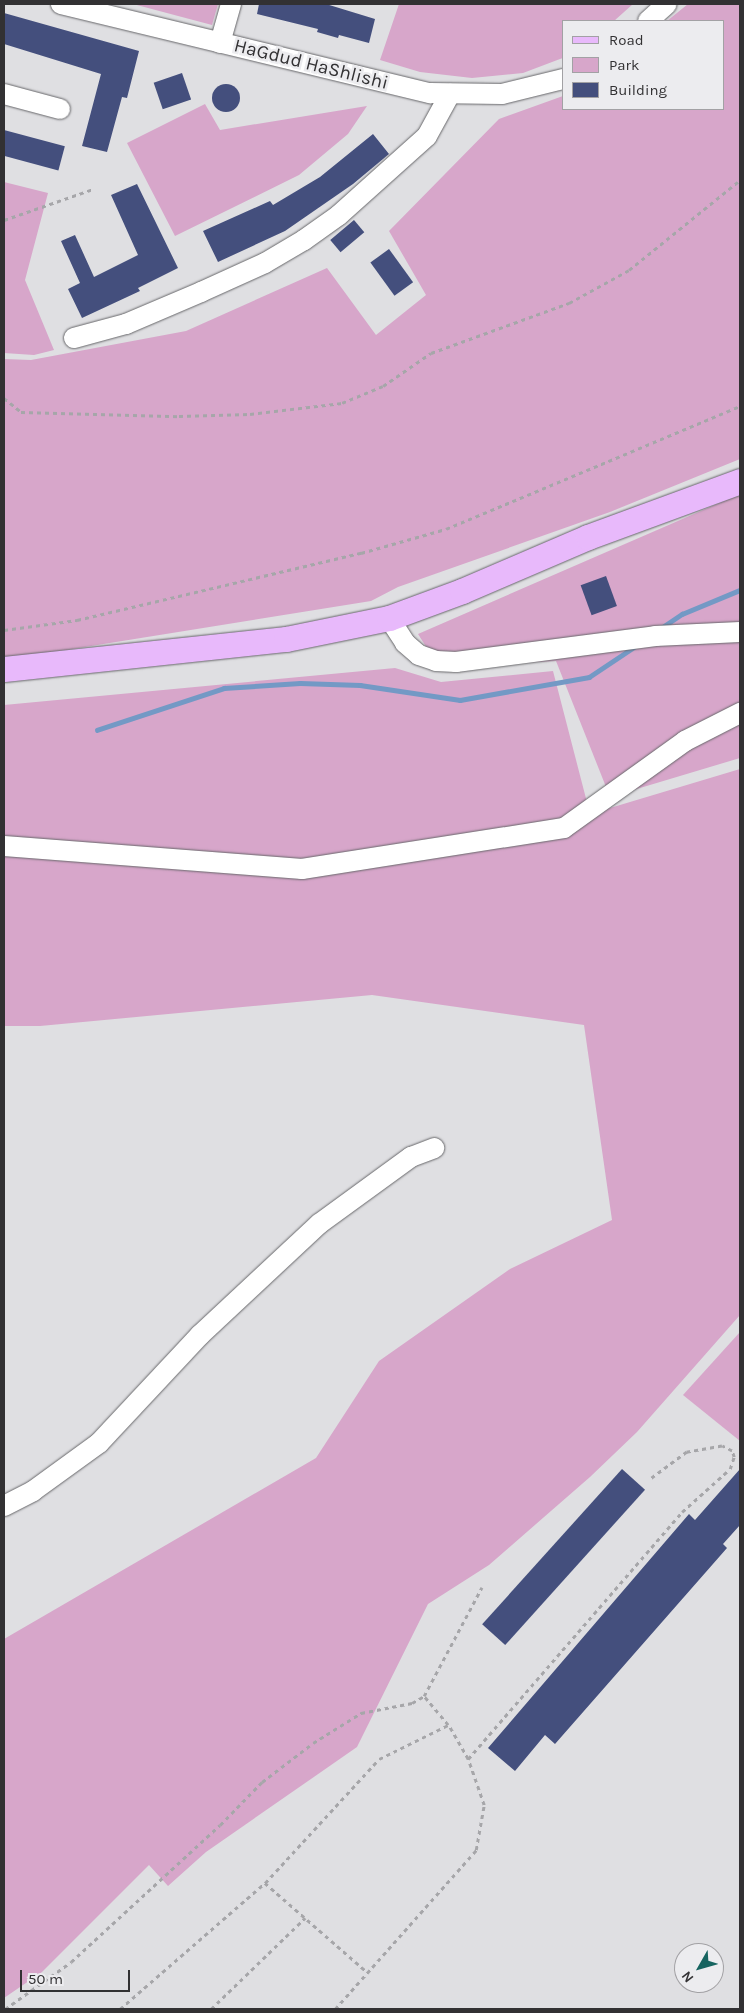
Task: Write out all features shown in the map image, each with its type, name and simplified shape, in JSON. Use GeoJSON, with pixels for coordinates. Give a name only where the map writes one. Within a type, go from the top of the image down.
{"type":"FeatureCollection","features":[{"type":"Feature","properties":{"kind":"main road"},"geometry":{"type":"LineString","coordinates":[[4,669],[286,639],[389,618],[462,591],[588,537],[740,481]]}},
{"type":"Feature","properties":{"kind":"street","name":"HaGdud HaShlishi"},"geometry":{"type":"LineString","coordinates":[[61,4],[390,85],[450,94],[502,94],[562,79]]}},
{"type":"Feature","properties":{"kind":"street"},"geometry":{"type":"LineString","coordinates":[[220,43],[231,4]]}},
{"type":"Feature","properties":{"kind":"street"},"geometry":{"type":"LineString","coordinates":[[649,20],[667,4]]}},
{"type":"Feature","properties":{"kind":"street"},"geometry":{"type":"LineString","coordinates":[[4,94],[60,109]]}},
{"type":"Feature","properties":{"kind":"street"},"geometry":{"type":"LineString","coordinates":[[74,338],[126,324],[265,263],[304,240],[339,215],[427,136],[450,94]]}},
{"type":"Feature","properties":{"kind":"street"},"geometry":{"type":"LineString","coordinates":[[389,618],[406,643],[419,655],[436,661],[456,662],[655,636],[740,632]]}},
{"type":"Feature","properties":{"kind":"street"},"geometry":{"type":"LineString","coordinates":[[4,846],[302,868],[564,828],[685,741],[740,713]]}},
{"type":"Feature","properties":{"kind":"street"},"geometry":{"type":"LineString","coordinates":[[4,1506],[33,1491],[99,1443],[200,1335],[319,1224],[411,1157],[434,1148]]}},
{"type":"Feature","properties":{"kind":"path"},"geometry":{"type":"LineString","coordinates":[[4,398],[21,412],[179,416],[250,414],[342,403],[382,386],[431,354],[569,303],[620,275],[740,180]]}},
{"type":"Feature","properties":{"kind":"path"},"geometry":{"type":"LineString","coordinates":[[4,220],[93,189]]}},
{"type":"Feature","properties":{"kind":"path"},"geometry":{"type":"LineString","coordinates":[[4,630],[87,618],[361,553],[446,529],[740,406]]}},
{"type":"Feature","properties":{"kind":"path"},"geometry":{"type":"LineString","coordinates":[[468,1759],[682,1512],[730,1469],[735,1463],[732,1450],[722,1446],[687,1452],[649,1480]]}},
{"type":"Feature","properties":{"kind":"path"},"geometry":{"type":"LineString","coordinates":[[6,2009],[71,1962],[220,1825],[262,1782],[306,1749],[361,1713],[412,1703],[424,1696],[482,1587]]}},
{"type":"Feature","properties":{"kind":"path"},"geometry":{"type":"LineString","coordinates":[[335,2009],[476,1850],[484,1805],[468,1759],[448,1725],[424,1696]]}},
{"type":"Feature","properties":{"kind":"path"},"geometry":{"type":"LineString","coordinates":[[120,2009],[265,1883],[379,1758],[448,1725]]}},
{"type":"Feature","properties":{"kind":"path"},"geometry":{"type":"LineString","coordinates":[[265,1883],[367,1972]]}},
{"type":"Feature","properties":{"kind":"path"},"geometry":{"type":"LineString","coordinates":[[211,2009],[306,1918]]}},
{"type":"Feature","properties":{"kind":"green space"},"geometry":{"type":"Polygon","coordinates":[[[133,4],[218,4],[212,25],[133,4]]]}},
{"type":"Feature","properties":{"kind":"green space"},"geometry":{"type":"Polygon","coordinates":[[[399,4],[633,4],[615,20],[562,20],[562,58],[523,73],[472,78],[420,72],[380,60],[399,4]]]}},
{"type":"Feature","properties":{"kind":"green space"},"geometry":{"type":"Polygon","coordinates":[[[688,4],[740,4],[740,459],[610,512],[398,587],[371,601],[4,660],[4,359],[31,360],[186,331],[327,268],[376,335],[426,295],[389,231],[499,119],[562,96],[562,110],[724,110],[724,20],[668,20],[688,4]]]}},
{"type":"Feature","properties":{"kind":"green space"},"geometry":{"type":"Polygon","coordinates":[[[205,104],[220,130],[367,106],[348,134],[299,175],[175,236],[127,143],[205,104]]]}},
{"type":"Feature","properties":{"kind":"green space"},"geometry":{"type":"Polygon","coordinates":[[[4,182],[48,193],[25,280],[54,350],[34,355],[4,353],[4,182]]]}},
{"type":"Feature","properties":{"kind":"green space"},"geometry":{"type":"Polygon","coordinates":[[[740,494],[740,758],[610,797],[556,661],[439,667],[418,634],[740,494]]]}},
{"type":"Feature","properties":{"kind":"green space"},"geometry":{"type":"Polygon","coordinates":[[[395,668],[441,682],[553,671],[590,814],[740,769],[740,1315],[637,1432],[590,1477],[489,1565],[428,1604],[357,1747],[206,1852],[168,1886],[149,1865],[42,1972],[4,1998],[4,1639],[316,1458],[379,1361],[510,1269],[612,1220],[584,1025],[372,995],[40,1026],[4,1026],[4,705],[395,668]]]}},
{"type":"Feature","properties":{"kind":"green space"},"geometry":{"type":"Polygon","coordinates":[[[740,1332],[740,1441],[683,1395],[740,1332]]]}},
{"type":"Feature","properties":{"kind":"building"},"geometry":{"type":"Polygon","coordinates":[[[259,4],[326,4],[375,19],[369,43],[339,35],[338,38],[317,32],[318,29],[257,14],[259,4]]]}},
{"type":"Feature","properties":{"kind":"building"},"geometry":{"type":"Polygon","coordinates":[[[4,13],[139,51],[127,98],[122,97],[107,152],[82,146],[101,74],[4,44],[4,13]]]}},
{"type":"Feature","properties":{"kind":"building"},"geometry":{"type":"Polygon","coordinates":[[[182,73],[191,99],[163,109],[154,83],[182,73]]]}},
{"type":"Feature","properties":{"kind":"building"},"geometry":{"type":"Polygon","coordinates":[[[226,84],[236,88],[240,98],[236,108],[226,112],[216,108],[212,98],[216,88],[226,84]]]}},
{"type":"Feature","properties":{"kind":"building"},"geometry":{"type":"Polygon","coordinates":[[[4,130],[65,146],[58,170],[4,156],[4,130]]]}},
{"type":"Feature","properties":{"kind":"building"},"geometry":{"type":"Polygon","coordinates":[[[373,134],[389,154],[353,184],[285,231],[218,262],[203,231],[270,201],[273,205],[320,177],[373,134]]]}},
{"type":"Feature","properties":{"kind":"building"},"geometry":{"type":"Polygon","coordinates":[[[137,184],[178,268],[138,288],[140,291],[82,318],[68,289],[80,283],[61,241],[75,235],[94,277],[138,255],[111,195],[137,184]]]}},
{"type":"Feature","properties":{"kind":"building"},"geometry":{"type":"Polygon","coordinates":[[[354,220],[364,232],[341,252],[330,240],[354,220]]]}},
{"type":"Feature","properties":{"kind":"building"},"geometry":{"type":"Polygon","coordinates":[[[389,249],[413,282],[394,296],[370,263],[389,249]]]}},
{"type":"Feature","properties":{"kind":"building"},"geometry":{"type":"Polygon","coordinates":[[[606,576],[617,606],[592,615],[581,585],[606,576]]]}},
{"type":"Feature","properties":{"kind":"building"},"geometry":{"type":"Polygon","coordinates":[[[622,1469],[645,1490],[505,1645],[482,1624],[622,1469]]]}},
{"type":"Feature","properties":{"kind":"building"},"geometry":{"type":"Polygon","coordinates":[[[740,1469],[740,1525],[723,1544],[727,1548],[555,1744],[545,1735],[515,1771],[488,1748],[689,1514],[695,1520],[740,1469]]]}},
{"type":"Feature","properties":{"kind":"waterway"},"geometry":{"type":"LineString","coordinates":[[661,628],[682,614],[740,590]]}},
{"type":"Feature","properties":{"kind":"waterway"},"geometry":{"type":"LineString","coordinates":[[97,730],[224,688],[300,683],[360,685],[460,700],[589,677],[634,647]]}}]}
